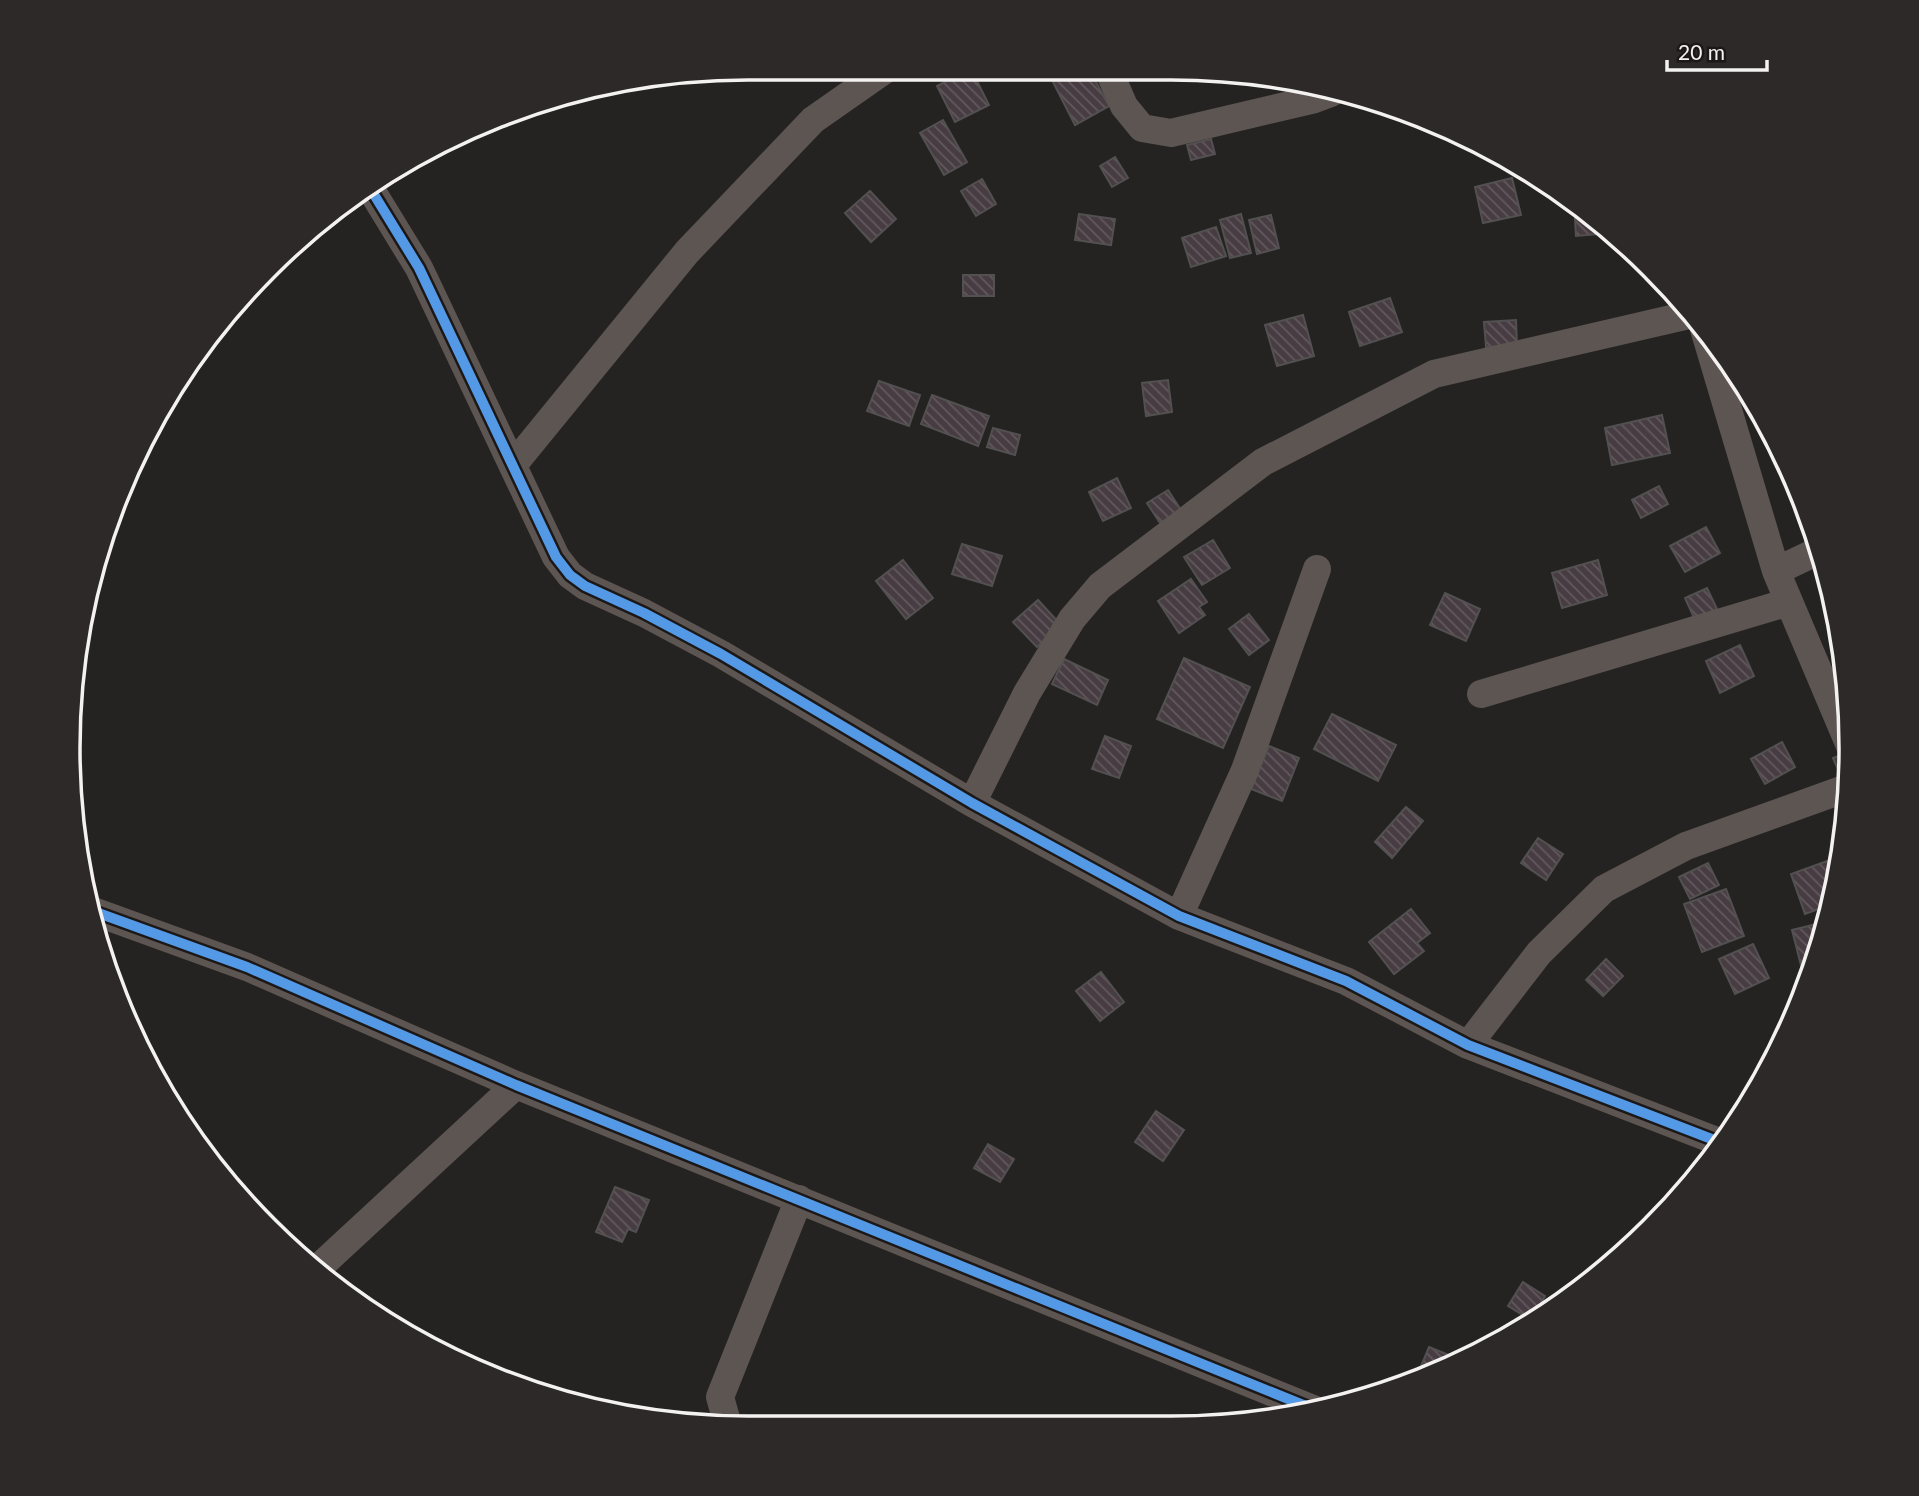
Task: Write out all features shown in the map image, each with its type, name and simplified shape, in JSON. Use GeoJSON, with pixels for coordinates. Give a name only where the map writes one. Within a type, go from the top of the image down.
{"type":"FeatureCollection","features":[{"type":"Feature","properties":{"kind":"street"},"geometry":{"type":"LineString","coordinates":[[514,464],[687,252],[813,120],[870,80]]}},
{"type":"Feature","properties":{"kind":"street"},"geometry":{"type":"LineString","coordinates":[[1113,80],[1124,106],[1142,128],[1171,133],[1320,97]]}},
{"type":"Feature","properties":{"kind":"street"},"geometry":{"type":"LineString","coordinates":[[374,195],[419,268],[556,557],[577,581],[722,654],[972,803],[1179,916],[1346,981],[1468,1045],[1712,1139]]}},
{"type":"Feature","properties":{"kind":"street"},"geometry":{"type":"LineString","coordinates":[[972,803],[1027,693],[1072,619],[1086,602],[1100,586],[1263,462],[1434,373],[1680,317]]}},
{"type":"Feature","properties":{"kind":"street"},"geometry":{"type":"LineString","coordinates":[[1713,358],[1776,571],[1838,717]]}},
{"type":"Feature","properties":{"kind":"street"},"geometry":{"type":"LineString","coordinates":[[1776,571],[1810,555]]}},
{"type":"Feature","properties":{"kind":"street"},"geometry":{"type":"LineString","coordinates":[[1179,916],[1245,770],[1317,569]]}},
{"type":"Feature","properties":{"kind":"street"},"geometry":{"type":"LineString","coordinates":[[1481,694],[1788,602]]}},
{"type":"Feature","properties":{"kind":"street"},"geometry":{"type":"LineString","coordinates":[[1468,1045],[1539,953],[1604,889],[1686,846],[1837,792]]}},
{"type":"Feature","properties":{"kind":"street"},"geometry":{"type":"LineString","coordinates":[[101,914],[247,967],[516,1084],[1299,1403]]}},
{"type":"Feature","properties":{"kind":"street"},"geometry":{"type":"LineString","coordinates":[[324,1263],[516,1084]]}},
{"type":"Feature","properties":{"kind":"street"},"geometry":{"type":"LineString","coordinates":[[723,1415],[720,1397],[799,1199]]}},
{"type":"Feature","properties":{"kind":"building"},"geometry":{"type":"Polygon","coordinates":[[[949,80],[976,80],[989,105],[955,122],[937,86],[949,80]]]}},
{"type":"Feature","properties":{"kind":"building"},"geometry":{"type":"Polygon","coordinates":[[[1095,80],[1109,106],[1075,125],[1053,82],[1095,80]]]}},
{"type":"Feature","properties":{"kind":"building"},"geometry":{"type":"Polygon","coordinates":[[[943,120],[967,162],[944,175],[920,133],[943,120]]]}},
{"type":"Feature","properties":{"kind":"building"},"geometry":{"type":"Polygon","coordinates":[[[1211,139],[1215,154],[1191,160],[1187,145],[1211,139]]]}},
{"type":"Feature","properties":{"kind":"building"},"geometry":{"type":"Polygon","coordinates":[[[1115,157],[1128,178],[1112,187],[1100,166],[1115,157]]]}},
{"type":"Feature","properties":{"kind":"building"},"geometry":{"type":"Polygon","coordinates":[[[1512,178],[1521,215],[1483,223],[1475,187],[1512,178]]]}},
{"type":"Feature","properties":{"kind":"building"},"geometry":{"type":"Polygon","coordinates":[[[982,179],[996,204],[976,216],[961,191],[982,179]]]}},
{"type":"Feature","properties":{"kind":"building"},"geometry":{"type":"Polygon","coordinates":[[[870,191],[896,219],[871,242],[845,213],[870,191]]]}},
{"type":"Feature","properties":{"kind":"building"},"geometry":{"type":"Polygon","coordinates":[[[1079,214],[1115,219],[1111,245],[1075,240],[1079,214]]]}},
{"type":"Feature","properties":{"kind":"building"},"geometry":{"type":"Polygon","coordinates":[[[1241,214],[1251,253],[1230,258],[1220,220],[1241,214]]]}},
{"type":"Feature","properties":{"kind":"building"},"geometry":{"type":"Polygon","coordinates":[[[1271,215],[1279,248],[1257,254],[1249,220],[1271,215]]]}},
{"type":"Feature","properties":{"kind":"building"},"geometry":{"type":"Polygon","coordinates":[[[1575,216],[1597,234],[1576,236],[1575,216]]]}},
{"type":"Feature","properties":{"kind":"building"},"geometry":{"type":"Polygon","coordinates":[[[1216,227],[1226,256],[1191,267],[1182,238],[1216,227]]]}},
{"type":"Feature","properties":{"kind":"building"},"geometry":{"type":"Polygon","coordinates":[[[963,275],[994,275],[994,296],[963,296],[963,275]]]}},
{"type":"Feature","properties":{"kind":"building"},"geometry":{"type":"Polygon","coordinates":[[[1390,298],[1402,332],[1360,346],[1349,312],[1390,298]]]}},
{"type":"Feature","properties":{"kind":"building"},"geometry":{"type":"Polygon","coordinates":[[[1303,315],[1314,356],[1277,366],[1265,325],[1303,315]]]}},
{"type":"Feature","properties":{"kind":"building"},"geometry":{"type":"Polygon","coordinates":[[[1516,320],[1517,345],[1486,347],[1484,322],[1516,320]]]}},
{"type":"Feature","properties":{"kind":"building"},"geometry":{"type":"Polygon","coordinates":[[[1168,380],[1172,412],[1146,416],[1142,383],[1168,380]]]}},
{"type":"Feature","properties":{"kind":"building"},"geometry":{"type":"Polygon","coordinates":[[[879,381],[920,395],[909,426],[867,411],[879,381]]]}},
{"type":"Feature","properties":{"kind":"building"},"geometry":{"type":"Polygon","coordinates":[[[932,395],[989,416],[978,446],[921,424],[932,395]]]}},
{"type":"Feature","properties":{"kind":"building"},"geometry":{"type":"Polygon","coordinates":[[[1662,415],[1670,453],[1612,465],[1605,428],[1662,415]]]}},
{"type":"Feature","properties":{"kind":"building"},"geometry":{"type":"Polygon","coordinates":[[[993,428],[1020,435],[1015,455],[987,447],[993,428]]]}},
{"type":"Feature","properties":{"kind":"building"},"geometry":{"type":"Polygon","coordinates":[[[1117,478],[1131,508],[1103,521],[1089,492],[1117,478]]]}},
{"type":"Feature","properties":{"kind":"building"},"geometry":{"type":"Polygon","coordinates":[[[1659,486],[1668,504],[1641,518],[1632,500],[1659,486]]]}},
{"type":"Feature","properties":{"kind":"building"},"geometry":{"type":"Polygon","coordinates":[[[1168,490],[1181,510],[1160,523],[1147,503],[1168,490]]]}},
{"type":"Feature","properties":{"kind":"building"},"geometry":{"type":"Polygon","coordinates":[[[1706,527],[1720,553],[1685,572],[1670,546],[1706,527]]]}},
{"type":"Feature","properties":{"kind":"building"},"geometry":{"type":"Polygon","coordinates":[[[1213,540],[1230,568],[1202,585],[1184,557],[1213,540]]]}},
{"type":"Feature","properties":{"kind":"building"},"geometry":{"type":"Polygon","coordinates":[[[962,544],[1002,556],[992,586],[952,574],[962,544]]]}},
{"type":"Feature","properties":{"kind":"building"},"geometry":{"type":"Polygon","coordinates":[[[903,560],[933,598],[906,619],[876,581],[903,560]]]}},
{"type":"Feature","properties":{"kind":"building"},"geometry":{"type":"Polygon","coordinates":[[[1598,560],[1607,595],[1562,608],[1552,573],[1598,560]]]}},
{"type":"Feature","properties":{"kind":"building"},"geometry":{"type":"Polygon","coordinates":[[[1191,579],[1207,602],[1199,607],[1205,615],[1179,633],[1158,601],[1191,579]]]}},
{"type":"Feature","properties":{"kind":"building"},"geometry":{"type":"Polygon","coordinates":[[[1707,588],[1717,609],[1695,620],[1685,598],[1707,588]]]}},
{"type":"Feature","properties":{"kind":"building"},"geometry":{"type":"Polygon","coordinates":[[[1445,593],[1480,609],[1466,641],[1430,625],[1445,593]]]}},
{"type":"Feature","properties":{"kind":"building"},"geometry":{"type":"Polygon","coordinates":[[[1038,600],[1061,625],[1037,647],[1013,622],[1038,600]]]}},
{"type":"Feature","properties":{"kind":"building"},"geometry":{"type":"Polygon","coordinates":[[[1249,614],[1269,640],[1249,655],[1229,629],[1249,614]]]}},
{"type":"Feature","properties":{"kind":"building"},"geometry":{"type":"Polygon","coordinates":[[[1740,645],[1754,676],[1720,693],[1706,661],[1740,645]]]}},
{"type":"Feature","properties":{"kind":"building"},"geometry":{"type":"Polygon","coordinates":[[[1184,658],[1250,687],[1223,748],[1157,719],[1184,658]]]}},
{"type":"Feature","properties":{"kind":"building"},"geometry":{"type":"Polygon","coordinates":[[[1064,659],[1108,680],[1097,705],[1052,684],[1064,659]]]}},
{"type":"Feature","properties":{"kind":"building"},"geometry":{"type":"Polygon","coordinates":[[[1332,714],[1396,745],[1378,781],[1314,749],[1332,714]]]}},
{"type":"Feature","properties":{"kind":"building"},"geometry":{"type":"Polygon","coordinates":[[[1105,736],[1131,746],[1119,778],[1092,769],[1105,736]]]}},
{"type":"Feature","properties":{"kind":"building"},"geometry":{"type":"Polygon","coordinates":[[[1782,742],[1795,767],[1765,784],[1751,759],[1782,742]]]}},
{"type":"Feature","properties":{"kind":"building"},"geometry":{"type":"Polygon","coordinates":[[[1269,746],[1299,758],[1282,801],[1251,789],[1269,746]]]}},
{"type":"Feature","properties":{"kind":"building"},"geometry":{"type":"Polygon","coordinates":[[[1839,756],[1838,770],[1833,758],[1839,756]]]}},
{"type":"Feature","properties":{"kind":"building"},"geometry":{"type":"Polygon","coordinates":[[[1406,807],[1423,821],[1392,858],[1375,842],[1406,807]]]}},
{"type":"Feature","properties":{"kind":"building"},"geometry":{"type":"Polygon","coordinates":[[[1538,838],[1563,854],[1546,880],[1521,863],[1538,838]]]}},
{"type":"Feature","properties":{"kind":"building"},"geometry":{"type":"Polygon","coordinates":[[[1827,861],[1819,909],[1805,914],[1791,874],[1827,861]]]}},
{"type":"Feature","properties":{"kind":"building"},"geometry":{"type":"Polygon","coordinates":[[[1708,863],[1719,885],[1690,899],[1679,877],[1708,863]]]}},
{"type":"Feature","properties":{"kind":"building"},"geometry":{"type":"Polygon","coordinates":[[[1726,889],[1744,936],[1702,952],[1684,904],[1726,889]]]}},
{"type":"Feature","properties":{"kind":"building"},"geometry":{"type":"Polygon","coordinates":[[[1411,909],[1430,933],[1417,943],[1424,951],[1394,974],[1369,942],[1411,909]]]}},
{"type":"Feature","properties":{"kind":"building"},"geometry":{"type":"Polygon","coordinates":[[[1815,924],[1801,967],[1792,930],[1815,924]]]}},
{"type":"Feature","properties":{"kind":"building"},"geometry":{"type":"Polygon","coordinates":[[[1753,944],[1769,978],[1735,994],[1719,959],[1753,944]]]}},
{"type":"Feature","properties":{"kind":"building"},"geometry":{"type":"Polygon","coordinates":[[[1606,959],[1623,976],[1603,996],[1586,980],[1606,959]]]}},
{"type":"Feature","properties":{"kind":"building"},"geometry":{"type":"Polygon","coordinates":[[[1101,972],[1124,1002],[1100,1021],[1076,991],[1101,972]]]}},
{"type":"Feature","properties":{"kind":"building"},"geometry":{"type":"Polygon","coordinates":[[[1156,1111],[1184,1130],[1163,1161],[1135,1142],[1156,1111]]]}},
{"type":"Feature","properties":{"kind":"building"},"geometry":{"type":"Polygon","coordinates":[[[988,1144],[1014,1159],[1000,1182],[974,1168],[988,1144]]]}},
{"type":"Feature","properties":{"kind":"building"},"geometry":{"type":"Polygon","coordinates":[[[615,1187],[649,1200],[636,1232],[628,1229],[622,1242],[596,1232],[615,1187]]]}},
{"type":"Feature","properties":{"kind":"building"},"geometry":{"type":"Polygon","coordinates":[[[1523,1282],[1545,1296],[1540,1304],[1523,1315],[1508,1306],[1523,1282]]]}},
{"type":"Feature","properties":{"kind":"building"},"geometry":{"type":"Polygon","coordinates":[[[1429,1347],[1449,1355],[1426,1365],[1421,1367],[1429,1347]]]}},
{"type":"Feature","properties":{"kind":"cycle path"},"geometry":{"type":"LineString","coordinates":[[374,195],[419,268],[556,557],[570,575],[585,586],[644,613],[721,654],[972,803],[1179,916],[1346,981],[1468,1045],[1712,1139]]}},
{"type":"Feature","properties":{"kind":"cycle path"},"geometry":{"type":"LineString","coordinates":[[101,914],[247,967],[516,1085],[1299,1403]]}}]}
